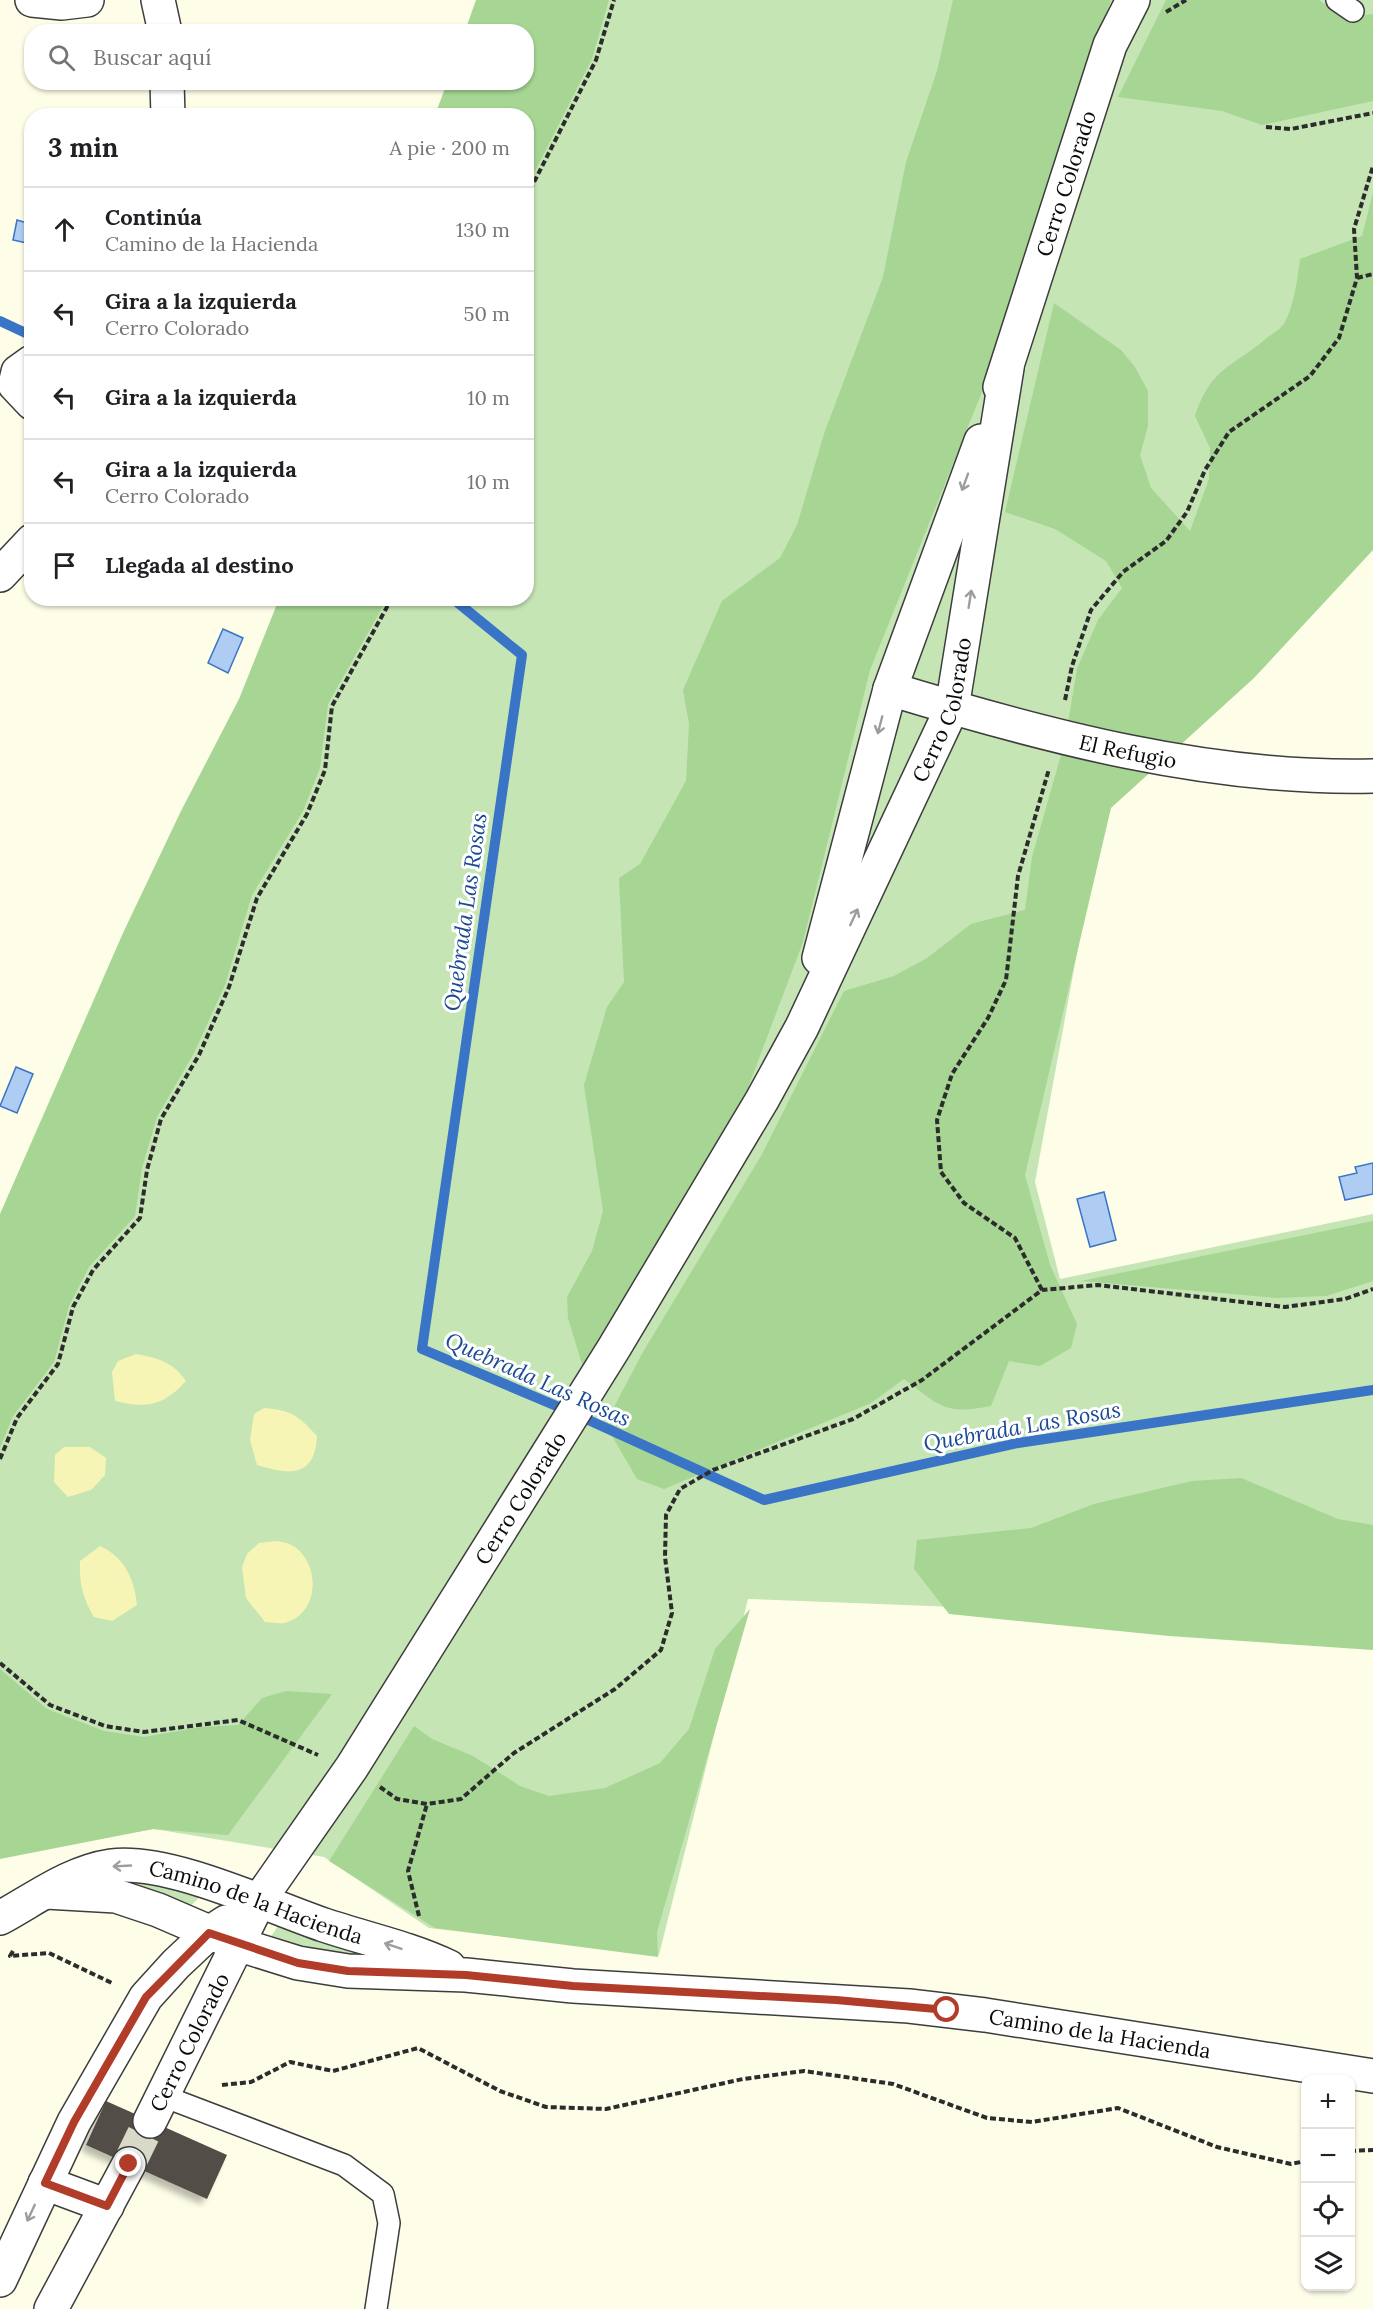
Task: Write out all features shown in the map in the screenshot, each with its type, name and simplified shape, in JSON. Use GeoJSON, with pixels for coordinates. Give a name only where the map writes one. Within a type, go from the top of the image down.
{"type":"FeatureCollection","features":[{"type":"Feature","properties":{"kind":"street"},"geometry":{"type":"LineString","coordinates":[[32,0],[62,3],[87,0]]}},
{"type":"Feature","properties":{"kind":"street"},"geometry":{"type":"LineString","coordinates":[[158,0],[163,24]]}},
{"type":"Feature","properties":{"kind":"street","name":"Cerro Colorado"},"geometry":{"type":"LineString","coordinates":[[802,1027],[890,688],[1007,368],[1110,45],[1133,0]]}},
{"type":"Feature","properties":{"kind":"street"},"geometry":{"type":"LineString","coordinates":[[167,90],[168,108]]}},
{"type":"Feature","properties":{"kind":"street"},"geometry":{"type":"LineString","coordinates":[[24,368],[18,372],[15,385],[24,395]]}},
{"type":"Feature","properties":{"kind":"street","name":"Cerro Colorado"},"geometry":{"type":"LineString","coordinates":[[0,2280],[74,2122],[146,1997],[223,1938],[260,1899],[352,1767],[614,1348],[762,1100],[802,1027],[952,708],[1007,368]]}},
{"type":"Feature","properties":{"kind":"street"},"geometry":{"type":"LineString","coordinates":[[0,575],[24,550]]}},
{"type":"Feature","properties":{"kind":"street","name":"El Refugio"},"geometry":{"type":"LineString","coordinates":[[890,688],[952,708],[1144,754],[1224,768],[1323,777],[1373,776]]}},
{"type":"Feature","properties":{"kind":"street","name":"Camino de la Hacienda"},"geometry":{"type":"LineString","coordinates":[[0,1918],[68,1880],[92,1870],[131,1865],[175,1874],[260,1899],[309,1920],[424,1956],[466,1975]]}},
{"type":"Feature","properties":{"kind":"street","name":"Camino de la Hacienda"},"geometry":{"type":"LineString","coordinates":[[46,1892],[116,1896],[158,1910],[223,1938],[298,1963],[348,1971],[466,1975],[573,1986],[710,1992],[909,2006],[985,2015],[1373,2076]]}},
{"type":"Feature","properties":{"kind":"street","name":"Cerro Colorado"},"geometry":{"type":"LineString","coordinates":[[163,2096],[223,1938]]}},
{"type":"Feature","properties":{"kind":"street"},"geometry":{"type":"LineString","coordinates":[[51,2309],[129,2164]]}},
{"type":"Feature","properties":{"kind":"street"},"geometry":{"type":"LineString","coordinates":[[45,2183],[107,2206]]}},
{"type":"Feature","properties":{"kind":"lane"},"geometry":{"type":"LineString","coordinates":[[163,2096],[344,2165],[383,2194],[389,2223],[376,2309]]}},
{"type":"Feature","properties":{"kind":"path"},"geometry":{"type":"LineString","coordinates":[[534,182],[596,60],[614,0]]}},
{"type":"Feature","properties":{"kind":"path"},"geometry":{"type":"LineString","coordinates":[[1266,127],[1291,129],[1373,113]]}},
{"type":"Feature","properties":{"kind":"path"},"geometry":{"type":"LineString","coordinates":[[1357,278],[1373,274]]}},
{"type":"Feature","properties":{"kind":"path"},"geometry":{"type":"LineString","coordinates":[[0,1460],[17,1418],[58,1364],[73,1307],[93,1270],[140,1218],[147,1170],[161,1119],[199,1055],[229,987],[257,897],[307,814],[324,770],[332,706],[388,606]]}},
{"type":"Feature","properties":{"kind":"path"},"geometry":{"type":"LineString","coordinates":[[0,1663],[50,1705],[105,1726],[144,1732],[238,1720],[279,1740],[352,1767],[397,1799],[428,1804],[461,1799],[514,1753],[615,1689],[661,1650],[672,1613],[665,1557],[666,1515],[680,1489],[713,1470],[853,1419],[922,1380],[1042,1290],[1098,1285],[1285,1307],[1345,1299],[1373,1289]]}},
{"type":"Feature","properties":{"kind":"path"},"geometry":{"type":"LineString","coordinates":[[424,1956],[420,1919],[408,1870],[428,1804]]}},
{"type":"Feature","properties":{"kind":"path"},"geometry":{"type":"LineString","coordinates":[[15,1947],[10,1956],[49,1953],[146,1997]]}},
{"type":"Feature","properties":{"kind":"path"},"geometry":{"type":"LineString","coordinates":[[163,2096],[251,2082],[290,2062],[333,2071],[418,2048],[500,2091],[546,2107],[606,2109],[743,2079],[804,2071],[893,2085],[987,2118],[1032,2122],[1118,2108],[1216,2147],[1291,2164],[1301,2162]]}},
{"type":"Feature","properties":{"kind":"path"},"geometry":{"type":"LineString","coordinates":[[1355,2151],[1373,2150]]}},
{"type":"Feature","properties":{"kind":"green space"},"geometry":{"type":"Polygon","coordinates":[[[476,0],[609,0],[592,59],[534,173],[534,108],[438,108],[444,90],[534,90],[534,24],[467,24],[476,0]]]}},
{"type":"Feature","properties":{"kind":"green space"},"geometry":{"type":"Polygon","coordinates":[[[479,0],[1373,0],[1373,536],[1105,800],[1035,1182],[1060,1279],[1373,1214],[1373,1647],[956,1607],[748,1599],[659,1955],[429,1928],[324,1857],[154,1829],[0,1855],[0,1218],[243,693],[277,606],[534,606],[534,108],[526,108],[526,90],[534,90],[534,24],[514,24],[479,0]]]}},
{"type":"Feature","properties":{"kind":"green space"},"geometry":{"type":"Polygon","coordinates":[[[953,0],[1111,0],[1056,158],[992,367],[870,670],[803,942],[746,1093],[585,1374],[568,1318],[567,1297],[592,1251],[603,1211],[584,1085],[607,1007],[624,982],[619,878],[640,864],[686,781],[689,724],[683,690],[722,601],[780,558],[797,525],[825,431],[883,277],[906,162],[937,71],[953,0]]]}},
{"type":"Feature","properties":{"kind":"green space"},"geometry":{"type":"Polygon","coordinates":[[[1166,0],[1319,0],[1342,18],[1373,14],[1373,101],[1262,125],[1222,111],[1118,97],[1166,0]]]}},
{"type":"Feature","properties":{"kind":"green space"},"geometry":{"type":"Polygon","coordinates":[[[1373,193],[1373,550],[1254,678],[1111,808],[1025,1175],[1050,1265],[1077,1324],[1071,1348],[1040,1366],[1009,1361],[991,1406],[952,1409],[935,1402],[904,1379],[871,1403],[664,1489],[637,1479],[605,1424],[643,1352],[761,1156],[844,991],[894,976],[927,958],[971,924],[1025,910],[1032,857],[1065,741],[1077,669],[1098,620],[1122,588],[1106,561],[1055,529],[1005,512],[1054,303],[1121,350],[1135,367],[1148,391],[1148,426],[1140,455],[1151,488],[1190,531],[1209,479],[1210,448],[1195,416],[1209,387],[1224,369],[1284,324],[1297,283],[1300,259],[1362,236],[1373,193]]]}},
{"type":"Feature","properties":{"kind":"green space"},"geometry":{"type":"Polygon","coordinates":[[[276,606],[383,606],[328,704],[320,768],[303,811],[252,895],[225,985],[194,1053],[157,1117],[142,1168],[135,1216],[89,1267],[69,1306],[54,1362],[13,1416],[0,1448],[0,1214],[123,933],[180,813],[239,699],[276,606]]]}},
{"type":"Feature","properties":{"kind":"green space"},"geometry":{"type":"Polygon","coordinates":[[[1373,1221],[1373,1281],[1326,1296],[1277,1298],[1081,1281],[1373,1221]]]}},
{"type":"Feature","properties":{"kind":"green space"},"geometry":{"type":"Polygon","coordinates":[[[1241,1478],[1338,1519],[1373,1525],[1373,1650],[1169,1636],[949,1614],[914,1569],[917,1540],[1031,1528],[1094,1504],[1192,1481],[1241,1478]]]}},
{"type":"Feature","properties":{"kind":"green space"},"geometry":{"type":"Polygon","coordinates":[[[750,1609],[657,1932],[658,1957],[435,1928],[329,1861],[414,1726],[432,1739],[473,1756],[520,1786],[549,1796],[605,1788],[660,1763],[689,1729],[715,1649],[750,1609]]]}},
{"type":"Feature","properties":{"kind":"green space"},"geometry":{"type":"Polygon","coordinates":[[[0,1669],[47,1709],[104,1731],[144,1737],[201,1727],[238,1725],[262,1698],[286,1691],[332,1694],[228,1835],[153,1829],[0,1859],[0,1669]]]}},
{"type":"Feature","properties":{"kind":"green space"},"geometry":{"type":"Polygon","coordinates":[[[128,1877],[202,1895],[186,1910],[95,1880],[128,1877]]]}},
{"type":"Feature","properties":{"kind":"green space"},"geometry":{"type":"Polygon","coordinates":[[[282,1920],[406,1959],[301,1951],[270,1938],[282,1920]]]}},
{"type":"Feature","properties":{"kind":"sand"},"geometry":{"type":"Polygon","coordinates":[[[136,1354],[170,1365],[186,1381],[170,1395],[154,1403],[136,1405],[115,1401],[112,1372],[118,1361],[136,1354]]]}},
{"type":"Feature","properties":{"kind":"sand"},"geometry":{"type":"Polygon","coordinates":[[[264,1408],[281,1410],[294,1415],[317,1436],[315,1450],[306,1466],[298,1470],[280,1471],[257,1465],[250,1440],[254,1414],[264,1408]]]}},
{"type":"Feature","properties":{"kind":"sand"},"geometry":{"type":"Polygon","coordinates":[[[64,1447],[90,1447],[106,1458],[105,1475],[91,1490],[68,1497],[54,1482],[55,1455],[64,1447]]]}},
{"type":"Feature","properties":{"kind":"sand"},"geometry":{"type":"Polygon","coordinates":[[[278,1541],[293,1546],[303,1555],[312,1577],[310,1600],[304,1610],[296,1618],[284,1623],[265,1622],[246,1598],[242,1567],[247,1554],[259,1543],[278,1541]]]}},
{"type":"Feature","properties":{"kind":"sand"},"geometry":{"type":"Polygon","coordinates":[[[100,1546],[116,1556],[122,1563],[131,1578],[136,1595],[137,1605],[112,1621],[94,1617],[84,1597],[81,1584],[80,1561],[100,1546]]]}},
{"type":"Feature","properties":{"kind":"water"},"geometry":{"type":"Polygon","coordinates":[[[17,220],[24,222],[24,242],[13,240],[17,220]]]}},
{"type":"Feature","properties":{"kind":"water"},"geometry":{"type":"Polygon","coordinates":[[[223,629],[243,638],[228,673],[208,663],[223,629]]]}},
{"type":"Feature","properties":{"kind":"water"},"geometry":{"type":"Polygon","coordinates":[[[16,1067],[33,1074],[17,1113],[0,1106],[16,1067]]]}},
{"type":"Feature","properties":{"kind":"water"},"geometry":{"type":"Polygon","coordinates":[[[1373,1163],[1373,1194],[1345,1200],[1339,1177],[1357,1173],[1355,1167],[1373,1163]]]}},
{"type":"Feature","properties":{"kind":"water"},"geometry":{"type":"Polygon","coordinates":[[[1104,1192],[1116,1240],[1090,1247],[1077,1199],[1104,1192]]]}},
{"type":"Feature","properties":{"kind":"building"},"geometry":{"type":"Polygon","coordinates":[[[106,2101],[227,2155],[207,2199],[86,2145],[106,2101]]]}},
{"type":"Feature","properties":{"kind":"waterway","name":"Quebrada Las Rosas"},"geometry":{"type":"LineString","coordinates":[[0,321],[24,332]]}},
{"type":"Feature","properties":{"kind":"waterway","name":"Quebrada Las Rosas"},"geometry":{"type":"LineString","coordinates":[[462,606],[522,655],[422,1349],[573,1413],[764,1500],[1018,1443],[1373,1390]]}},
{"type":"Feature","properties":{"kind":"tunnel"},"geometry":{"type":"LineString","coordinates":[[129,2164],[150,2121]]}},
{"type":"Feature","properties":{"kind":"route"},"geometry":{"type":"LineString","coordinates":[[129,2164],[107,2206],[45,2183],[74,2122],[146,1997],[209,1933],[298,1963],[348,1971],[466,1975],[573,1986],[699,1991],[947,2010]]}}]}
